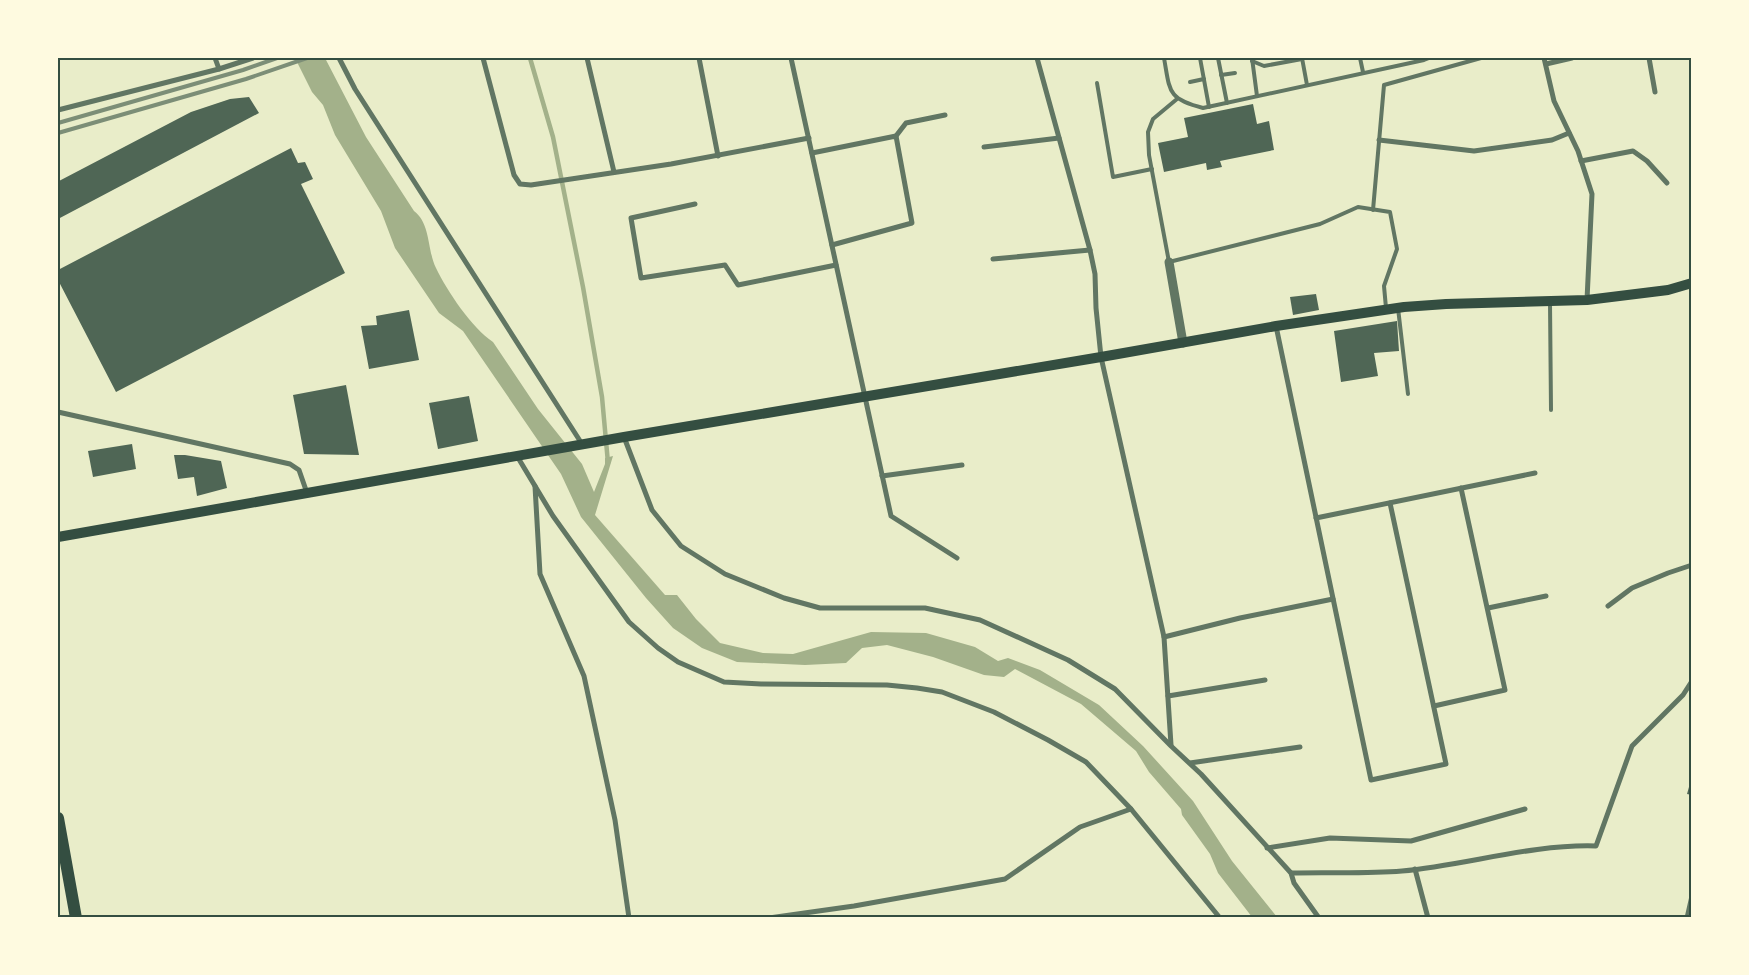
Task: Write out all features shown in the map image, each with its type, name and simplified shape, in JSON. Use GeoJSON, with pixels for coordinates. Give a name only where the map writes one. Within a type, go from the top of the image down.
{"type":"FeatureCollection","features":[{"type":"Feature","properties":{"kind":"highway"},"geometry":{"type":"LineString","coordinates":[[58,818],[76,918]]}},
{"type":"Feature","properties":{"kind":"main road"},"geometry":{"type":"LineString","coordinates":[[58,537],[582,444],[1276,326],[1398,308],[1446,304],[1587,300],[1668,290],[1690,284]]}},
{"type":"Feature","properties":{"kind":"street"},"geometry":{"type":"LineString","coordinates":[[215,58],[219,69]]}},
{"type":"Feature","properties":{"kind":"street"},"geometry":{"type":"LineString","coordinates":[[58,110],[219,69],[253,58]]}},
{"type":"Feature","properties":{"kind":"street"},"geometry":{"type":"LineString","coordinates":[[339,58],[355,89],[582,444]]}},
{"type":"Feature","properties":{"kind":"street"},"geometry":{"type":"LineString","coordinates":[[483,58],[514,175],[520,184],[530,185],[718,156],[809,138]]}},
{"type":"Feature","properties":{"kind":"street"},"geometry":{"type":"LineString","coordinates":[[587,58],[614,172]]}},
{"type":"Feature","properties":{"kind":"street"},"geometry":{"type":"LineString","coordinates":[[699,58],[718,156]]}},
{"type":"Feature","properties":{"kind":"street"},"geometry":{"type":"LineString","coordinates":[[791,58],[891,516],[957,558]]}},
{"type":"Feature","properties":{"kind":"street"},"geometry":{"type":"LineString","coordinates":[[1037,58],[1095,274],[1101,357],[1164,637],[1170,746]]}},
{"type":"Feature","properties":{"kind":"street"},"geometry":{"type":"LineString","coordinates":[[1544,58],[1554,101],[1581,161],[1592,194],[1587,300]]}},
{"type":"Feature","properties":{"kind":"street"},"geometry":{"type":"LineString","coordinates":[[1546,64],[1572,58]]}},
{"type":"Feature","properties":{"kind":"street"},"geometry":{"type":"LineString","coordinates":[[1650,58],[1655,92]]}},
{"type":"Feature","properties":{"kind":"street"},"geometry":{"type":"LineString","coordinates":[[812,153],[896,136],[906,123],[944,115]]}},
{"type":"Feature","properties":{"kind":"street"},"geometry":{"type":"LineString","coordinates":[[1379,140],[1474,151],[1552,140],[1569,133]]}},
{"type":"Feature","properties":{"kind":"street"},"geometry":{"type":"LineString","coordinates":[[832,245],[912,223],[896,136]]}},
{"type":"Feature","properties":{"kind":"street"},"geometry":{"type":"LineString","coordinates":[[984,147],[1059,138]]}},
{"type":"Feature","properties":{"kind":"street"},"geometry":{"type":"LineString","coordinates":[[1581,161],[1633,151],[1648,160],[1667,183]]}},
{"type":"Feature","properties":{"kind":"street"},"geometry":{"type":"LineString","coordinates":[[695,204],[631,218],[641,278],[725,266],[738,285],[836,265]]}},
{"type":"Feature","properties":{"kind":"street"},"geometry":{"type":"LineString","coordinates":[[994,258],[1090,250]]}},
{"type":"Feature","properties":{"kind":"street"},"geometry":{"type":"LineString","coordinates":[[1169,262],[1183,343]]}},
{"type":"Feature","properties":{"kind":"street"},"geometry":{"type":"LineString","coordinates":[[1276,326],[1371,780],[1446,764],[1390,503]]}},
{"type":"Feature","properties":{"kind":"street"},"geometry":{"type":"LineString","coordinates":[[58,412],[290,464],[299,470],[307,493]]}},
{"type":"Feature","properties":{"kind":"street"},"geometry":{"type":"LineString","coordinates":[[624,437],[652,510],[681,546],[725,574],[784,598],[820,608],[926,608],[980,620],[1068,660],[1115,690],[1170,746],[1190,763],[1291,873],[1294,883],[1319,918]]}},
{"type":"Feature","properties":{"kind":"street"},"geometry":{"type":"LineString","coordinates":[[521,455],[535,485],[553,516],[629,622],[658,648],[678,662],[724,682],[887,685],[942,692],[994,712],[1086,762],[1131,809],[1220,918]]}},
{"type":"Feature","properties":{"kind":"street"},"geometry":{"type":"LineString","coordinates":[[882,476],[962,465]]}},
{"type":"Feature","properties":{"kind":"street"},"geometry":{"type":"LineString","coordinates":[[1316,518],[1534,473]]}},
{"type":"Feature","properties":{"kind":"street"},"geometry":{"type":"LineString","coordinates":[[535,485],[540,574],[584,676],[615,820],[629,918]]}},
{"type":"Feature","properties":{"kind":"street"},"geometry":{"type":"LineString","coordinates":[[1434,706],[1506,690],[1461,488]]}},
{"type":"Feature","properties":{"kind":"street"},"geometry":{"type":"LineString","coordinates":[[1608,606],[1632,588],[1692,565]]}},
{"type":"Feature","properties":{"kind":"street"},"geometry":{"type":"LineString","coordinates":[[1488,608],[1546,596]]}},
{"type":"Feature","properties":{"kind":"street"},"geometry":{"type":"LineString","coordinates":[[1164,637],[1240,618],[1333,599]]}},
{"type":"Feature","properties":{"kind":"street"},"geometry":{"type":"LineString","coordinates":[[1168,696],[1265,680]]}},
{"type":"Feature","properties":{"kind":"street"},"geometry":{"type":"LineString","coordinates":[[1291,873],[1402,871],[1505,854],[1596,846],[1632,746],[1684,695],[1692,681]]}},
{"type":"Feature","properties":{"kind":"street"},"geometry":{"type":"LineString","coordinates":[[1190,763],[1300,747]]}},
{"type":"Feature","properties":{"kind":"street"},"geometry":{"type":"LineString","coordinates":[[769,918],[854,906],[1005,878],[1080,827],[1131,809]]}},
{"type":"Feature","properties":{"kind":"street"},"geometry":{"type":"LineString","coordinates":[[1267,848],[1330,838],[1411,841],[1525,809]]}},
{"type":"Feature","properties":{"kind":"street"},"geometry":{"type":"LineString","coordinates":[[1415,869],[1428,918]]}},
{"type":"Feature","properties":{"kind":"street"},"geometry":{"type":"LineString","coordinates":[[1687,918],[1692,896]]}},
{"type":"Feature","properties":{"kind":"lane"},"geometry":{"type":"LineString","coordinates":[[1165,58],[1168,83],[1177,99],[1203,108],[1412,60],[1429,58]]}},
{"type":"Feature","properties":{"kind":"lane"},"geometry":{"type":"LineString","coordinates":[[1200,58],[1209,107]]}},
{"type":"Feature","properties":{"kind":"lane"},"geometry":{"type":"LineString","coordinates":[[1218,58],[1226,103]]}},
{"type":"Feature","properties":{"kind":"lane"},"geometry":{"type":"LineString","coordinates":[[1252,59],[1264,66],[1302,58],[1307,85]]}},
{"type":"Feature","properties":{"kind":"lane"},"geometry":{"type":"LineString","coordinates":[[1360,58],[1363,72]]}},
{"type":"Feature","properties":{"kind":"lane"},"geometry":{"type":"LineString","coordinates":[[1373,210],[1384,85],[1481,58]]}},
{"type":"Feature","properties":{"kind":"lane"},"geometry":{"type":"LineString","coordinates":[[1252,59],[1257,96]]}},
{"type":"Feature","properties":{"kind":"lane"},"geometry":{"type":"LineString","coordinates":[[1221,75],[1235,73]]}},
{"type":"Feature","properties":{"kind":"lane"},"geometry":{"type":"LineString","coordinates":[[1190,82],[1204,79]]}},
{"type":"Feature","properties":{"kind":"lane"},"geometry":{"type":"LineString","coordinates":[[1097,83],[1113,177],[1152,169]]}},
{"type":"Feature","properties":{"kind":"lane"},"geometry":{"type":"LineString","coordinates":[[1177,99],[1152,119],[1148,132],[1152,169],[1169,262],[1320,224],[1358,208],[1390,212],[1397,249],[1384,286],[1387,310]]}},
{"type":"Feature","properties":{"kind":"lane"},"geometry":{"type":"LineString","coordinates":[[1550,300],[1551,410]]}},
{"type":"Feature","properties":{"kind":"lane"},"geometry":{"type":"LineString","coordinates":[[1398,308],[1408,394]]}},
{"type":"Feature","properties":{"kind":"shaded area"},"geometry":{"type":"Polygon","coordinates":[[[295,58],[325,58],[366,137],[423,223],[433,261],[447,287],[477,328],[493,342],[538,409],[582,464],[594,492],[605,464],[605,458],[613,456],[595,515],[665,595],[677,595],[696,619],[720,643],[763,653],[793,654],[871,632],[926,633],[975,647],[998,661],[1008,658],[1040,670],[1099,705],[1143,746],[1193,801],[1232,861],[1277,917],[1252,917],[1218,873],[1210,854],[1182,815],[1181,809],[1149,772],[1136,751],[1081,704],[1015,669],[1004,677],[984,675],[933,657],[887,645],[862,648],[846,663],[805,665],[737,662],[702,648],[673,628],[646,598],[581,517],[561,474],[463,331],[439,313],[395,248],[381,211],[335,135],[323,105],[312,92],[295,58]]]}},
{"type":"Feature","properties":{"kind":"building"},"geometry":{"type":"Polygon","coordinates":[[[249,97],[259,113],[58,219],[58,179],[59,181],[191,112],[230,99],[249,97]]]}},
{"type":"Feature","properties":{"kind":"building"},"geometry":{"type":"Polygon","coordinates":[[[1253,104],[1257,124],[1269,121],[1274,150],[1220,161],[1222,167],[1207,170],[1206,163],[1164,172],[1158,143],[1188,137],[1184,118],[1253,104]]]}},
{"type":"Feature","properties":{"kind":"building"},"geometry":{"type":"Polygon","coordinates":[[[291,148],[298,163],[305,162],[313,179],[301,184],[345,273],[116,392],[58,280],[58,270],[291,148]]]}},
{"type":"Feature","properties":{"kind":"building"},"geometry":{"type":"Polygon","coordinates":[[[1316,294],[1319,310],[1293,315],[1290,297],[1316,294]]]}},
{"type":"Feature","properties":{"kind":"building"},"geometry":{"type":"Polygon","coordinates":[[[409,310],[419,360],[369,369],[361,326],[377,325],[376,316],[409,310]]]}},
{"type":"Feature","properties":{"kind":"building"},"geometry":{"type":"Polygon","coordinates":[[[1397,321],[1399,351],[1374,353],[1378,376],[1341,382],[1334,331],[1397,321]]]}},
{"type":"Feature","properties":{"kind":"building"},"geometry":{"type":"Polygon","coordinates":[[[346,385],[359,455],[304,454],[293,395],[346,385]]]}},
{"type":"Feature","properties":{"kind":"building"},"geometry":{"type":"Polygon","coordinates":[[[469,396],[478,441],[438,449],[429,403],[469,396]]]}},
{"type":"Feature","properties":{"kind":"building"},"geometry":{"type":"Polygon","coordinates":[[[132,444],[136,469],[93,477],[88,451],[132,444]]]}},
{"type":"Feature","properties":{"kind":"building"},"geometry":{"type":"Polygon","coordinates":[[[174,455],[221,461],[227,488],[197,496],[194,477],[178,479],[174,455]]]}},
{"type":"Feature","properties":{"kind":"building"},"geometry":{"type":"Polygon","coordinates":[[[1692,780],[1692,795],[1687,794],[1692,780]]]}},
{"type":"Feature","properties":{"kind":"waterway"},"geometry":{"type":"LineString","coordinates":[[530,58],[553,137],[583,287],[602,397],[608,463]]}},
{"type":"Feature","properties":{"kind":"railway"},"geometry":{"type":"LineString","coordinates":[[58,123],[243,70],[277,58]]}},
{"type":"Feature","properties":{"kind":"railway"},"geometry":{"type":"LineString","coordinates":[[58,133],[246,79],[307,58]]}}]}
